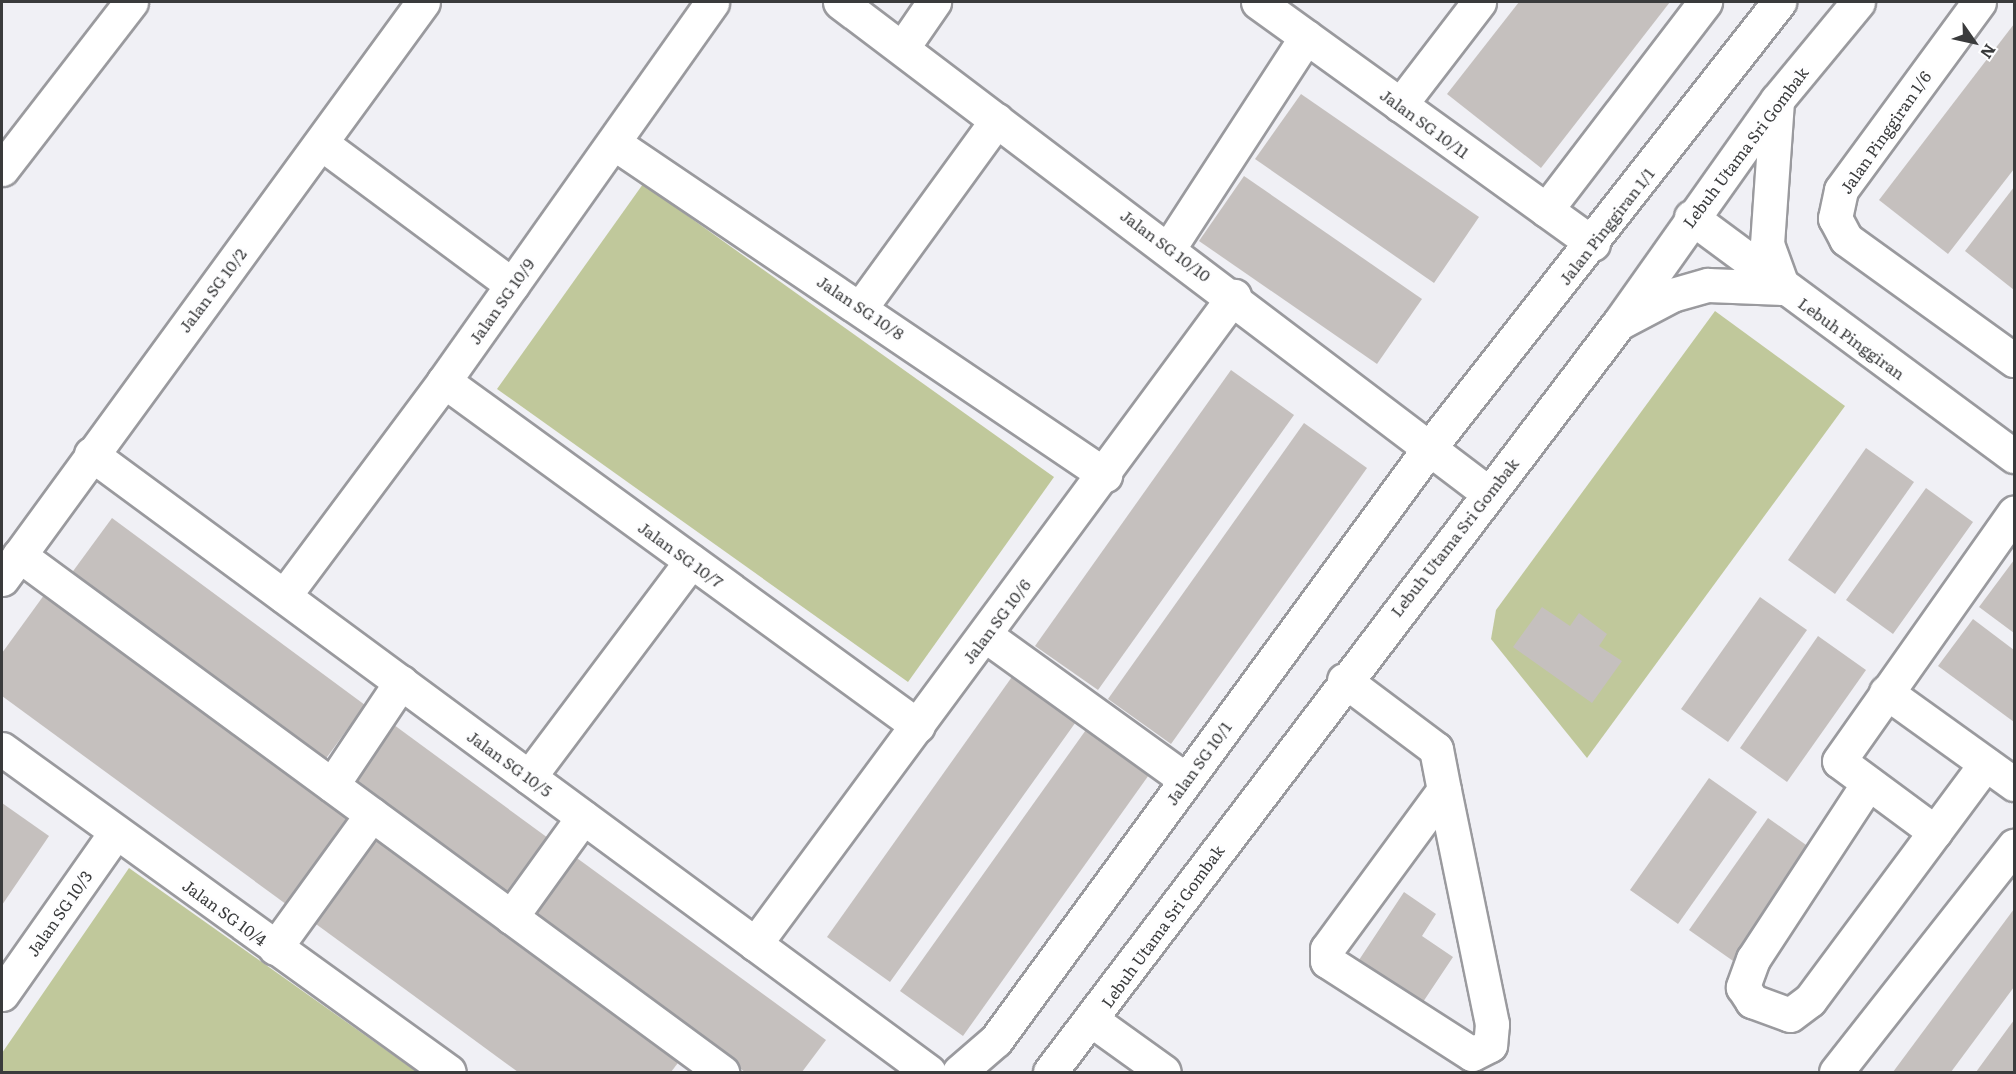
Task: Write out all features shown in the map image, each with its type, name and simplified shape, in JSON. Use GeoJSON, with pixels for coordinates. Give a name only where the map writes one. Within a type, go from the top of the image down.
{"type":"FeatureCollection","features":[{"type":"Feature","properties":{"kind":"street"},"geometry":{"type":"LineString","coordinates":[[2,169],[129,2]]}},
{"type":"Feature","properties":{"kind":"street","name":"Jalan SG 10/2"},"geometry":{"type":"LineString","coordinates":[[10,567],[423,2]]}},
{"type":"Feature","properties":{"kind":"street","name":"Jalan SG 10/9"},"geometry":{"type":"LineString","coordinates":[[284,597],[444,381],[712,2]]}},
{"type":"Feature","properties":{"kind":"street","name":"Jalan SG 10/10"},"geometry":{"type":"LineString","coordinates":[[840,2],[1234,296],[1488,493]]}},
{"type":"Feature","properties":{"kind":"street"},"geometry":{"type":"LineString","coordinates":[[903,47],[934,2]]}},
{"type":"Feature","properties":{"kind":"street","name":"Jalan SG 10/11"},"geometry":{"type":"LineString","coordinates":[[1258,2],[1593,244]]}},
{"type":"Feature","properties":{"kind":"street"},"geometry":{"type":"LineString","coordinates":[[1400,105],[1479,2]]}},
{"type":"Feature","properties":{"kind":"street"},"geometry":{"type":"LineString","coordinates":[[1546,210],[1705,2]]}},
{"type":"Feature","properties":{"kind":"street","name":"Jalan Pinggiran 1/1"},"geometry":{"type":"LineString","coordinates":[[1430,447],[1593,244],[1779,2]]}},
{"type":"Feature","properties":{"kind":"street","name":"Lebuh Utama Sri Gombak"},"geometry":{"type":"LineString","coordinates":[[1050,1072],[1093,1021],[1344,680],[1618,323],[1691,217],[1777,100],[1858,2]]}},
{"type":"Feature","properties":{"kind":"street","name":"Jalan Pinggiran 1/6"},"geometry":{"type":"LineString","coordinates":[[1979,2],[1841,190],[1835,218],[1846,239],[2014,360]]}},
{"type":"Feature","properties":{"kind":"street"},"geometry":{"type":"LineString","coordinates":[[1169,248],[1306,37]]}},
{"type":"Feature","properties":{"kind":"street"},"geometry":{"type":"LineString","coordinates":[[1618,323],[1672,295],[1708,285],[1783,288],[1767,244],[1777,100]]}},
{"type":"Feature","properties":{"kind":"street"},"geometry":{"type":"LineString","coordinates":[[861,307],[997,120]]}},
{"type":"Feature","properties":{"kind":"street"},"geometry":{"type":"LineString","coordinates":[[321,143],[512,285]]}},
{"type":"Feature","properties":{"kind":"street","name":"Jalan SG 10/8"},"geometry":{"type":"LineString","coordinates":[[614,143],[861,307],[1105,476]]}},
{"type":"Feature","properties":{"kind":"street","name":"Lebuh Pinggiran"},"geometry":{"type":"LineString","coordinates":[[1691,217],[1783,288],[2014,456]]}},
{"type":"Feature","properties":{"kind":"street","name":"Jalan SG 10/6"},"geometry":{"type":"LineString","coordinates":[[755,944],[1105,476],[1234,296]]}},
{"type":"Feature","properties":{"kind":"street","name":"Jalan SG 10/7"},"geometry":{"type":"LineString","coordinates":[[444,381],[918,726]]}},
{"type":"Feature","properties":{"kind":"street","name":"Jalan SG 10/1"},"geometry":{"type":"LineString","coordinates":[[959,1072],[996,1040],[1430,447]]}},
{"type":"Feature","properties":{"kind":"street","name":"Jalan SG 10/5"},"geometry":{"type":"LineString","coordinates":[[91,454],[929,1072]]}},
{"type":"Feature","properties":{"kind":"street"},"geometry":{"type":"LineString","coordinates":[[1935,832],[1867,785],[1839,760],[2014,513]]}},
{"type":"Feature","properties":{"kind":"street"},"geometry":{"type":"LineString","coordinates":[[529,777],[692,561]]}},
{"type":"Feature","properties":{"kind":"street"},"geometry":{"type":"LineString","coordinates":[[10,567],[332,785],[722,1072]]}},
{"type":"Feature","properties":{"kind":"street"},"geometry":{"type":"LineString","coordinates":[[985,635],[1186,780]]}},
{"type":"Feature","properties":{"kind":"street"},"geometry":{"type":"LineString","coordinates":[[1344,680],[1436,749],[1492,1024],[1490,1045],[1472,1054],[1327,961],[1328,949],[1444,790]]}},
{"type":"Feature","properties":{"kind":"street"},"geometry":{"type":"LineString","coordinates":[[332,785],[401,682]]}},
{"type":"Feature","properties":{"kind":"street"},"geometry":{"type":"LineString","coordinates":[[1886,692],[2014,784]]}},
{"type":"Feature","properties":{"kind":"street","name":"Jalan SG 10/4"},"geometry":{"type":"LineString","coordinates":[[2,749],[449,1072]]}},
{"type":"Feature","properties":{"kind":"street"},"geometry":{"type":"LineString","coordinates":[[1867,785],[1753,959],[1743,987],[1752,1001],[1790,1015],[1810,1000],[1985,764]]}},
{"type":"Feature","properties":{"kind":"street"},"geometry":{"type":"LineString","coordinates":[[275,948],[372,814]]}},
{"type":"Feature","properties":{"kind":"street"},"geometry":{"type":"LineString","coordinates":[[511,917],[583,817]]}},
{"type":"Feature","properties":{"kind":"street","name":"Jalan SG 10/3"},"geometry":{"type":"LineString","coordinates":[[2,994],[116,832]]}},
{"type":"Feature","properties":{"kind":"street"},"geometry":{"type":"LineString","coordinates":[[1836,1072],[2014,846]]}},
{"type":"Feature","properties":{"kind":"street"},"geometry":{"type":"LineString","coordinates":[[1093,1021],[1164,1072]]}},
{"type":"Feature","properties":{"kind":"green space"},"geometry":{"type":"Polygon","coordinates":[[[643,184],[1054,477],[908,682],[497,389],[643,184]]]}},
{"type":"Feature","properties":{"kind":"green space"},"geometry":{"type":"Polygon","coordinates":[[[1715,311],[1845,406],[1587,758],[1491,639],[1496,610],[1715,311]]]}},
{"type":"Feature","properties":{"kind":"green space"},"geometry":{"type":"Polygon","coordinates":[[[129,868],[417,1072],[2,1072],[2,1053],[129,868]]]}},
{"type":"Feature","properties":{"kind":"building"},"geometry":{"type":"Polygon","coordinates":[[[1519,2],[1670,2],[1541,168],[1447,94],[1519,2]]]}},
{"type":"Feature","properties":{"kind":"building"},"geometry":{"type":"Polygon","coordinates":[[[2014,24],[2014,169],[1948,254],[1879,200],[2014,24]]]}},
{"type":"Feature","properties":{"kind":"building"},"geometry":{"type":"Polygon","coordinates":[[[1301,94],[1479,217],[1434,283],[1255,159],[1301,94]]]}},
{"type":"Feature","properties":{"kind":"building"},"geometry":{"type":"Polygon","coordinates":[[[1244,176],[1422,299],[1377,364],[1199,241],[1244,176]]]}},
{"type":"Feature","properties":{"kind":"building"},"geometry":{"type":"Polygon","coordinates":[[[2014,187],[2014,290],[1965,251],[2014,187]]]}},
{"type":"Feature","properties":{"kind":"building"},"geometry":{"type":"Polygon","coordinates":[[[1231,370],[1294,415],[1098,690],[1035,646],[1231,370]]]}},
{"type":"Feature","properties":{"kind":"building"},"geometry":{"type":"Polygon","coordinates":[[[1304,423],[1367,468],[1171,744],[1108,699],[1304,423]]]}},
{"type":"Feature","properties":{"kind":"building"},"geometry":{"type":"Polygon","coordinates":[[[1866,448],[1914,482],[1835,594],[1788,560],[1866,448]]]}},
{"type":"Feature","properties":{"kind":"building"},"geometry":{"type":"Polygon","coordinates":[[[1926,488],[1973,522],[1893,634],[1846,600],[1926,488]]]}},
{"type":"Feature","properties":{"kind":"building"},"geometry":{"type":"Polygon","coordinates":[[[112,518],[365,705],[322,764],[68,578],[112,518]]]}},
{"type":"Feature","properties":{"kind":"building"},"geometry":{"type":"Polygon","coordinates":[[[2014,560],[2014,633],[1979,607],[2014,560]]]}},
{"type":"Feature","properties":{"kind":"building"},"geometry":{"type":"Polygon","coordinates":[[[47,591],[356,817],[290,907],[2,696],[2,653],[47,591]]]}},
{"type":"Feature","properties":{"kind":"building"},"geometry":{"type":"Polygon","coordinates":[[[1760,597],[1807,630],[1728,742],[1681,709],[1760,597]]]}},
{"type":"Feature","properties":{"kind":"building"},"geometry":{"type":"Polygon","coordinates":[[[1542,607],[1570,626],[1579,613],[1607,634],[1599,646],[1622,661],[1592,703],[1513,647],[1542,607]]]}},
{"type":"Feature","properties":{"kind":"building"},"geometry":{"type":"Polygon","coordinates":[[[1973,619],[2014,650],[2014,722],[1938,666],[1973,619]]]}},
{"type":"Feature","properties":{"kind":"building"},"geometry":{"type":"Polygon","coordinates":[[[1818,636],[1866,670],[1787,782],[1740,748],[1818,636]]]}},
{"type":"Feature","properties":{"kind":"building"},"geometry":{"type":"Polygon","coordinates":[[[1014,674],[1078,719],[890,982],[827,937],[1014,674]]]}},
{"type":"Feature","properties":{"kind":"building"},"geometry":{"type":"Polygon","coordinates":[[[390,722],[548,838],[504,897],[346,781],[390,722]]]}},
{"type":"Feature","properties":{"kind":"building"},"geometry":{"type":"Polygon","coordinates":[[[1088,727],[1151,772],[963,1036],[900,991],[1088,727]]]}},
{"type":"Feature","properties":{"kind":"building"},"geometry":{"type":"Polygon","coordinates":[[[1709,778],[1757,812],[1678,924],[1630,890],[1709,778]]]}},
{"type":"Feature","properties":{"kind":"building"},"geometry":{"type":"Polygon","coordinates":[[[2,803],[49,836],[2,905],[2,803]]]}},
{"type":"Feature","properties":{"kind":"building"},"geometry":{"type":"Polygon","coordinates":[[[1768,818],[1816,852],[1736,963],[1689,930],[1768,818]]]}},
{"type":"Feature","properties":{"kind":"building"},"geometry":{"type":"Polygon","coordinates":[[[371,826],[684,1055],[671,1072],[518,1072],[305,916],[371,826]]]}},
{"type":"Feature","properties":{"kind":"building"},"geometry":{"type":"Polygon","coordinates":[[[570,853],[826,1040],[802,1072],[745,1072],[526,912],[570,853]]]}},
{"type":"Feature","properties":{"kind":"building"},"geometry":{"type":"Polygon","coordinates":[[[1404,892],[1436,914],[1422,936],[1453,957],[1421,1005],[1357,963],[1404,892]]]}},
{"type":"Feature","properties":{"kind":"building"},"geometry":{"type":"Polygon","coordinates":[[[2014,909],[2014,987],[1951,1072],[1893,1072],[2014,909]]]}},
{"type":"Feature","properties":{"kind":"building"},"geometry":{"type":"Polygon","coordinates":[[[2014,1020],[2014,1072],[1976,1072],[2014,1020]]]}}]}
